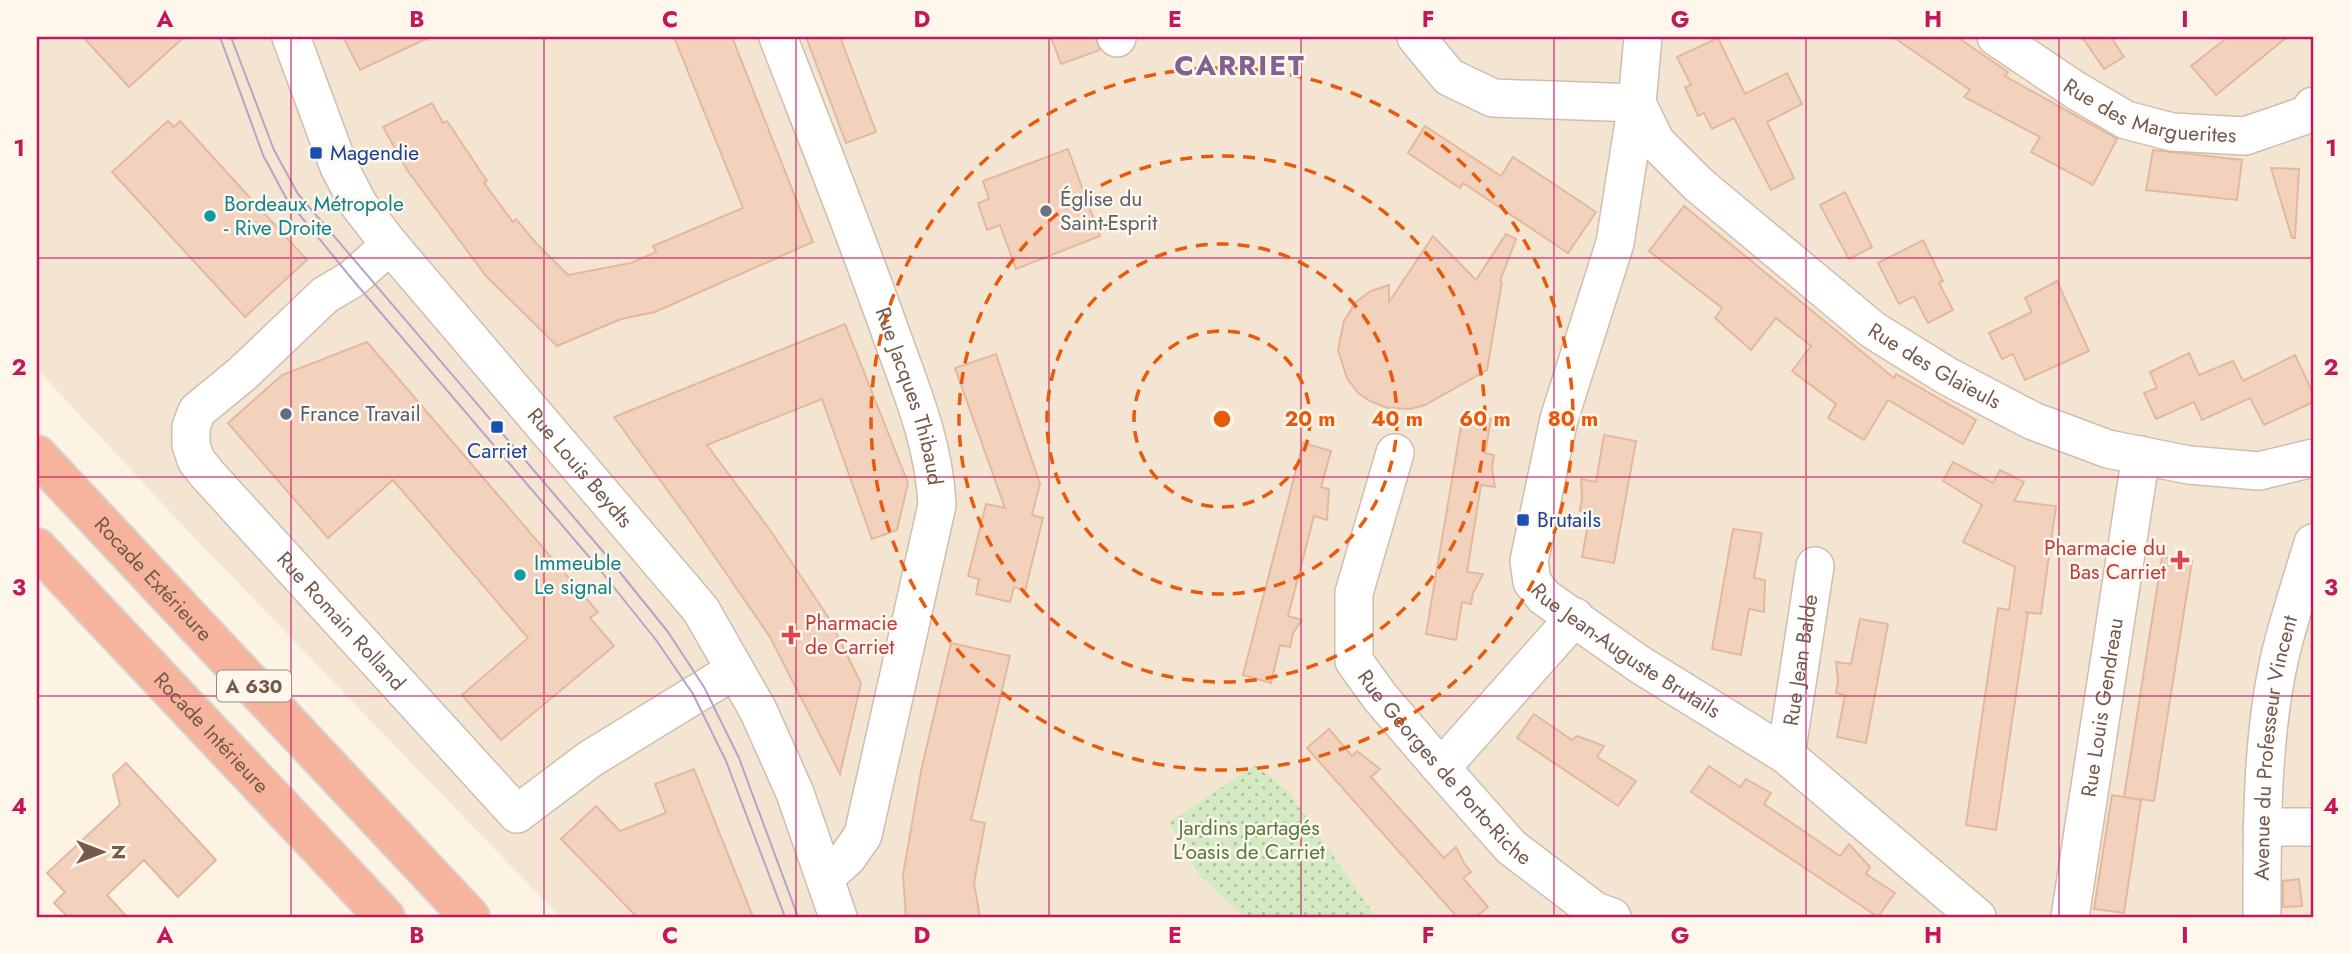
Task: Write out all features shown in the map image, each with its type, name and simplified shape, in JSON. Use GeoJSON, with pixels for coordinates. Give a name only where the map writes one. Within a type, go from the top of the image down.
{"type":"FeatureCollection","features":[{"type":"Feature","properties":{"kind":"highway","name":"Rocade Extérieure"},"geometry":{"type":"LineString","coordinates":[[37,455],[470,917]]}},
{"type":"Feature","properties":{"kind":"highway","name":"Rocade Intérieure"},"geometry":{"type":"LineString","coordinates":[[37,548],[385,917]]}},
{"type":"Feature","properties":{"kind":"street","name":"Rue Louis Beydts"},"geometry":{"type":"LineString","coordinates":[[291,37],[339,167],[359,205],[390,245],[701,610],[758,710],[795,793],[838,917]]}},
{"type":"Feature","properties":{"kind":"street","name":"Rue Jacques Thibaud"},"geometry":{"type":"LineString","coordinates":[[778,37],[886,317],[928,438],[936,473],[937,505],[863,835],[847,858],[825,877]]}},
{"type":"Feature","properties":{"kind":"street"},"geometry":{"type":"LineString","coordinates":[[1416,37],[1449,77],[1493,98],[1637,103]]}},
{"type":"Feature","properties":{"kind":"street","name":"Rue Jean-Auguste Brutails"},"geometry":{"type":"LineString","coordinates":[[1643,37],[1637,103],[1615,243],[1559,419],[1529,561],[1532,582],[1544,597],[1640,664],[1786,755],[1977,917]]}},
{"type":"Feature","properties":{"kind":"street","name":"Rue des Marguerites"},"geometry":{"type":"LineString","coordinates":[[1996,37],[2075,90],[2126,120],[2172,132],[2245,136],[2306,114],[2313,106]]}},
{"type":"Feature","properties":{"kind":"street","name":"Rue des Glaïeuls"},"geometry":{"type":"LineString","coordinates":[[1637,103],[1656,142],[1699,185],[1873,330],[1947,376],[2033,422],[2108,449],[2189,466],[2259,471],[2313,458]]}},
{"type":"Feature","properties":{"kind":"street","name":"Rue Romain Rolland"},"geometry":{"type":"LineString","coordinates":[[390,245],[352,279],[325,295],[242,374],[197,411],[191,427],[191,445],[196,460],[207,474],[517,814],[590,759],[735,670]]}},
{"type":"Feature","properties":{"kind":"street","name":"Rue Georges de Porto-Riche"},"geometry":{"type":"LineString","coordinates":[[1395,453],[1354,593],[1354,661],[1380,697],[1511,847],[1595,911],[1612,917]]}},
{"type":"Feature","properties":{"kind":"street","name":"Rue Louis Gendreau"},"geometry":{"type":"LineString","coordinates":[[2070,917],[2141,456]]}},
{"type":"Feature","properties":{"kind":"street","name":"Avenue du Professeur Vincent"},"geometry":{"type":"LineString","coordinates":[[2262,917],[2262,827],[2272,699],[2280,654],[2313,543]]}},
{"type":"Feature","properties":{"kind":"street","name":"Rue Jean Balde"},"geometry":{"type":"LineString","coordinates":[[1786,755],[1815,566]]}},
{"type":"Feature","properties":{"kind":"street"},"geometry":{"type":"LineString","coordinates":[[1441,768],[1575,617]]}},
{"type":"Feature","properties":{"kind":"street"},"geometry":{"type":"LineString","coordinates":[[2262,827],[2313,827]]}},
{"type":"Feature","properties":{"kind":"shaded area"},"geometry":{"type":"Polygon","coordinates":[[[37,37],[2313,37],[2313,917],[560,917],[186,529],[37,369],[37,37]]]}},
{"type":"Feature","properties":{"kind":"green space","name":"Jardins partagés L'oasis de Carriet"},"geometry":{"type":"Polygon","coordinates":[[[1255,765],[1287,790],[1376,917],[1245,917],[1199,875],[1169,823],[1255,765]]]}},
{"type":"Feature","properties":{"kind":"building"},"geometry":{"type":"Polygon","coordinates":[[[83,37],[184,37],[129,87],[83,37]]]}},
{"type":"Feature","properties":{"kind":"building"},"geometry":{"type":"Polygon","coordinates":[[[343,37],[430,37],[360,70],[343,37]]]}},
{"type":"Feature","properties":{"kind":"building"},"geometry":{"type":"Polygon","coordinates":[[[674,37],[732,37],[813,242],[655,312],[621,319],[557,346],[486,276],[407,170],[383,127],[432,103],[443,123],[447,121],[487,181],[484,183],[513,222],[516,219],[568,275],[631,263],[656,252],[653,246],[743,208],[674,37]]]}},
{"type":"Feature","properties":{"kind":"building"},"geometry":{"type":"Polygon","coordinates":[[[806,37],[840,37],[876,132],[846,143],[806,37]]]}},
{"type":"Feature","properties":{"kind":"building"},"geometry":{"type":"Polygon","coordinates":[[[1051,37],[1096,37],[1100,50],[1061,64],[1051,37]]]}},
{"type":"Feature","properties":{"kind":"building"},"geometry":{"type":"Polygon","coordinates":[[[1893,37],[1957,37],[2008,72],[2005,76],[2117,139],[2093,185],[2031,152],[2040,137],[1964,97],[1970,90],[1893,37]]]}},
{"type":"Feature","properties":{"kind":"building"},"geometry":{"type":"Polygon","coordinates":[[[2082,37],[2111,37],[2124,57],[2104,69],[2082,37]]]}},
{"type":"Feature","properties":{"kind":"building"},"geometry":{"type":"Polygon","coordinates":[[[2228,37],[2287,37],[2216,95],[2191,66],[2228,37]]]}},
{"type":"Feature","properties":{"kind":"building"},"geometry":{"type":"Polygon","coordinates":[[[1718,38],[1745,94],[1787,73],[1802,104],[1767,122],[1794,178],[1771,190],[1734,118],[1712,129],[1704,113],[1698,116],[1685,87],[1691,85],[1677,57],[1718,38]]]}},
{"type":"Feature","properties":{"kind":"building","name":"Bordeaux Métropole - Rive Droite"},"geometry":{"type":"Polygon","coordinates":[[[168,121],[174,127],[180,121],[307,260],[245,317],[112,172],[168,121]]]}},
{"type":"Feature","properties":{"kind":"building"},"geometry":{"type":"Polygon","coordinates":[[[1425,126],[1501,176],[1513,157],[1596,212],[1568,253],[1463,183],[1460,188],[1408,153],[1425,126]]]}},
{"type":"Feature","properties":{"kind":"building","name":"Église du Saint-Esprit"},"geometry":{"type":"Polygon","coordinates":[[[1068,149],[1100,236],[1016,269],[1000,225],[987,230],[978,203],[989,199],[983,181],[1068,149]]]}},
{"type":"Feature","properties":{"kind":"building"},"geometry":{"type":"Polygon","coordinates":[[[2153,150],[2242,160],[2237,200],[2146,190],[2153,150]]]}},
{"type":"Feature","properties":{"kind":"building"},"geometry":{"type":"Polygon","coordinates":[[[2271,168],[2299,169],[2295,238],[2292,238],[2271,168]]]}},
{"type":"Feature","properties":{"kind":"building"},"geometry":{"type":"Polygon","coordinates":[[[1845,192],[1872,247],[1849,259],[1820,205],[1845,192]]]}},
{"type":"Feature","properties":{"kind":"building"},"geometry":{"type":"Polygon","coordinates":[[[1684,206],[1894,378],[1896,374],[1976,420],[1963,444],[1888,400],[1864,440],[1828,418],[1836,404],[1792,371],[1811,346],[1776,318],[1751,350],[1715,318],[1722,308],[1649,251],[1684,206]]]}},
{"type":"Feature","properties":{"kind":"building"},"geometry":{"type":"Polygon","coordinates":[[[1506,234],[1516,239],[1500,281],[1502,282],[1487,370],[1425,405],[1410,409],[1388,408],[1358,393],[1347,378],[1338,350],[1344,321],[1356,302],[1371,291],[1389,285],[1389,302],[1433,236],[1476,280],[1506,234]]]}},
{"type":"Feature","properties":{"kind":"building"},"geometry":{"type":"Polygon","coordinates":[[[1923,240],[1943,281],[1939,283],[1953,310],[1928,323],[1914,296],[1899,304],[1878,263],[1923,240]]]}},
{"type":"Feature","properties":{"kind":"building"},"geometry":{"type":"Polygon","coordinates":[[[2057,281],[2089,351],[2025,380],[2013,354],[2002,359],[1989,333],[2032,312],[2025,298],[2057,281]]]}},
{"type":"Feature","properties":{"kind":"building"},"geometry":{"type":"Polygon","coordinates":[[[845,324],[908,483],[897,530],[872,539],[822,399],[707,445],[770,530],[828,617],[861,683],[840,774],[770,637],[614,417],[845,324]]]}},
{"type":"Feature","properties":{"kind":"building","name":"Immeuble Le signal"},"geometry":{"type":"Polygon","coordinates":[[[367,342],[598,612],[590,618],[614,646],[501,740],[462,695],[528,638],[393,480],[328,538],[228,423],[282,375],[367,342]]]}},
{"type":"Feature","properties":{"kind":"building"},"geometry":{"type":"Polygon","coordinates":[[[2189,353],[2199,375],[2233,361],[2243,381],[2295,355],[2313,393],[2313,402],[2264,425],[2250,398],[2202,420],[2194,402],[2156,419],[2144,393],[2157,388],[2150,372],[2189,353]]]}},
{"type":"Feature","properties":{"kind":"building"},"geometry":{"type":"Polygon","coordinates":[[[996,354],[1040,484],[1032,515],[1043,518],[1025,591],[1014,587],[1010,602],[976,594],[979,579],[968,576],[986,504],[1005,508],[955,368],[996,354]]]}},
{"type":"Feature","properties":{"kind":"building"},"geometry":{"type":"Polygon","coordinates":[[[1463,414],[1491,419],[1485,453],[1494,455],[1492,467],[1495,487],[1481,485],[1467,572],[1483,574],[1473,593],[1471,604],[1462,602],[1456,640],[1426,634],[1463,414]]]}},
{"type":"Feature","properties":{"kind":"building"},"geometry":{"type":"Polygon","coordinates":[[[1604,435],[1636,441],[1614,563],[1582,557],[1590,513],[1580,511],[1581,479],[1596,482],[1604,435]]]}},
{"type":"Feature","properties":{"kind":"building"},"geometry":{"type":"Polygon","coordinates":[[[1303,443],[1331,451],[1321,487],[1329,489],[1327,520],[1314,516],[1288,616],[1302,620],[1293,633],[1290,647],[1280,645],[1271,683],[1243,675],[1303,443]]]}},
{"type":"Feature","properties":{"kind":"building"},"geometry":{"type":"Polygon","coordinates":[[[1953,462],[1993,483],[2000,470],[2024,482],[2014,501],[2056,506],[2041,614],[2025,612],[2028,613],[1996,830],[1966,825],[1998,608],[2009,610],[2015,567],[1963,542],[1982,505],[1943,481],[1953,462]]]}},
{"type":"Feature","properties":{"kind":"building"},"geometry":{"type":"Polygon","coordinates":[[[1733,529],[1762,533],[1754,578],[1765,580],[1764,612],[1749,609],[1741,655],[1712,649],[1733,529]]]}},
{"type":"Feature","properties":{"kind":"building"},"geometry":{"type":"Polygon","coordinates":[[[2162,557],[2192,561],[2154,801],[2124,797],[2162,557]]]}},
{"type":"Feature","properties":{"kind":"building"},"geometry":{"type":"Polygon","coordinates":[[[1860,619],[1888,624],[1866,743],[1837,737],[1845,695],[1836,693],[1836,662],[1851,664],[1860,619]]]}},
{"type":"Feature","properties":{"kind":"building"},"geometry":{"type":"Polygon","coordinates":[[[951,643],[1010,656],[971,820],[985,823],[974,883],[980,917],[906,917],[903,875],[921,771],[951,643]]]}},
{"type":"Feature","properties":{"kind":"building"},"geometry":{"type":"Polygon","coordinates":[[[1534,714],[1572,740],[1577,736],[1604,746],[1597,757],[1636,781],[1618,806],[1517,738],[1534,714]]]}},
{"type":"Feature","properties":{"kind":"building"},"geometry":{"type":"Polygon","coordinates":[[[1329,729],[1352,756],[1357,751],[1380,769],[1371,777],[1444,858],[1456,847],[1471,872],[1463,878],[1488,907],[1476,917],[1457,917],[1307,748],[1329,729]]]}},
{"type":"Feature","properties":{"kind":"building"},"geometry":{"type":"Polygon","coordinates":[[[126,763],[216,860],[178,897],[144,860],[107,895],[127,917],[68,917],[54,903],[65,892],[47,873],[120,805],[113,775],[126,763]]]}},
{"type":"Feature","properties":{"kind":"building"},"geometry":{"type":"Polygon","coordinates":[[[1709,766],[1740,787],[1746,779],[1771,793],[1764,804],[1840,856],[1849,844],[1870,867],[1866,874],[1895,893],[1878,917],[1691,792],[1709,766]]]}},
{"type":"Feature","properties":{"kind":"building"},"geometry":{"type":"Polygon","coordinates":[[[694,769],[753,917],[637,917],[561,839],[596,806],[620,831],[666,813],[655,784],[694,769]]]}},
{"type":"Feature","properties":{"kind":"building"},"geometry":{"type":"Polygon","coordinates":[[[2112,795],[2141,800],[2124,913],[2094,909],[2112,795]]]}},
{"type":"Feature","properties":{"kind":"building"},"geometry":{"type":"Polygon","coordinates":[[[2299,879],[2302,906],[2283,907],[2283,881],[2299,879]]]}},
{"type":"Feature","properties":{"kind":"tram line"},"geometry":{"type":"LineString","coordinates":[[220,37],[263,155],[286,198],[596,565],[656,640],[693,694],[726,761],[785,917]]}},
{"type":"Feature","properties":{"kind":"tram line"},"geometry":{"type":"LineString","coordinates":[[231,37],[274,150],[298,194],[606,555],[668,632],[704,687],[739,758],[798,917]]}},
{"type":"Feature","properties":{"kind":"place","name":"Magendie"},"geometry":{"type":"Point","coordinates":[316,153]}},
{"type":"Feature","properties":{"kind":"place","name":"Église du Saint-Esprit"},"geometry":{"type":"Point","coordinates":[1046,211]}},
{"type":"Feature","properties":{"kind":"place","name":"Bordeaux Métropole - Rive Droite"},"geometry":{"type":"Point","coordinates":[210,216]}},
{"type":"Feature","properties":{"kind":"place","name":"France Travail"},"geometry":{"type":"Point","coordinates":[286,414]}},
{"type":"Feature","properties":{"kind":"place","name":"Carriet"},"geometry":{"type":"Point","coordinates":[497,427]}},
{"type":"Feature","properties":{"kind":"place","name":"Brutails"},"geometry":{"type":"Point","coordinates":[1523,520]}},
{"type":"Feature","properties":{"kind":"place","name":"Pharmacie du Bas Carriet"},"geometry":{"type":"Point","coordinates":[2180,560]}},
{"type":"Feature","properties":{"kind":"place","name":"Immeuble Le signal"},"geometry":{"type":"Point","coordinates":[520,575]}},
{"type":"Feature","properties":{"kind":"place","name":"Pharmacie de Carriet"},"geometry":{"type":"Point","coordinates":[791,635]}},
{"type":"Feature","properties":{"kind":"district","name":"CARRIET"},"geometry":{"type":"Point","coordinates":[1240,65]}}]}
